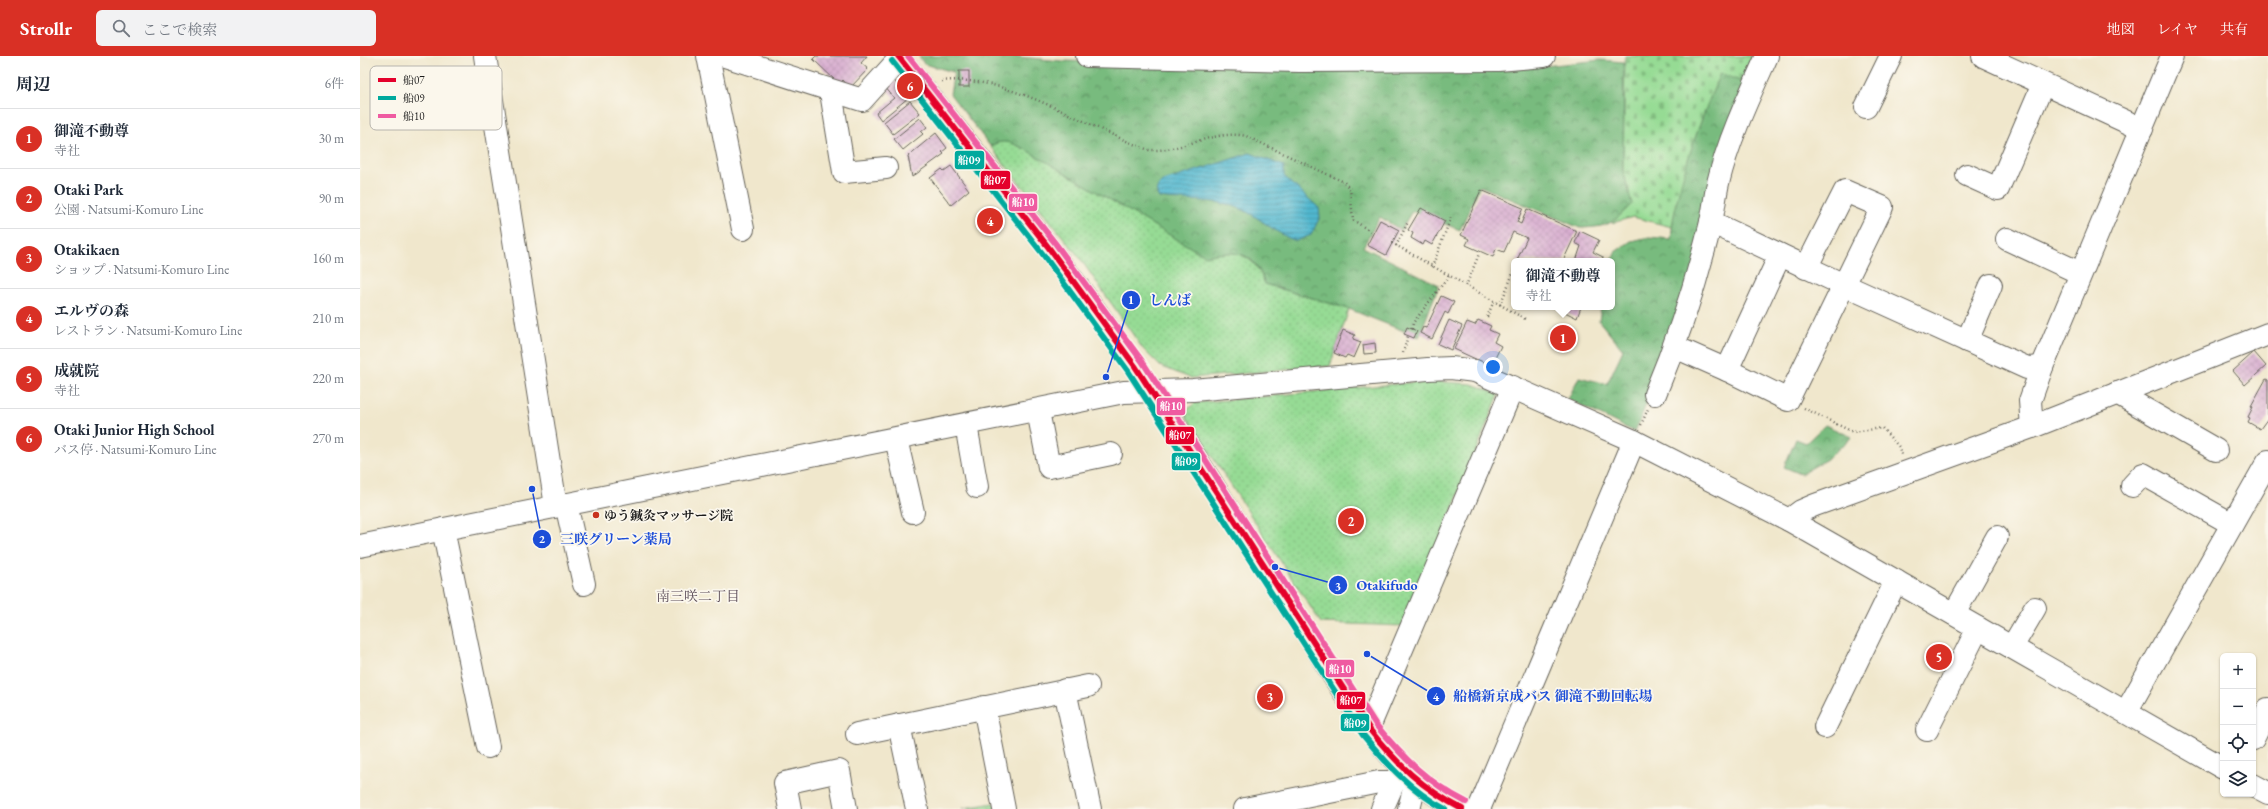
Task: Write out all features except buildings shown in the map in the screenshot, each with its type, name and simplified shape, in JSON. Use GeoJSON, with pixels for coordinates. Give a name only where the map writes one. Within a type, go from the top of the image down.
{"type":"FeatureCollection","features":[{"type":"Feature","properties":{"kind":"street"},"geometry":{"type":"LineString","coordinates":[[485,56],[487,66]]}},
{"type":"Feature","properties":{"kind":"street"},"geometry":{"type":"LineString","coordinates":[[708,56],[743,228]]}},
{"type":"Feature","properties":{"kind":"street"},"geometry":{"type":"LineString","coordinates":[[725,56],[831,92],[862,100],[899,57],[1067,269],[1152,391],[1259,559],[1369,727],[1406,779],[1462,809]]}},
{"type":"Feature","properties":{"kind":"street"},"geometry":{"type":"LineString","coordinates":[[1098,56],[1300,58],[1539,57]]}},
{"type":"Feature","properties":{"kind":"street"},"geometry":{"type":"LineString","coordinates":[[1654,394],[1675,347],[1711,222],[1718,182],[1746,103],[1767,56]]}},
{"type":"Feature","properties":{"kind":"street"},"geometry":{"type":"LineString","coordinates":[[1866,107],[1891,56]]}},
{"type":"Feature","properties":{"kind":"street"},"geometry":{"type":"LineString","coordinates":[[1983,56],[2142,129]]}},
{"type":"Feature","properties":{"kind":"street"},"geometry":{"type":"LineString","coordinates":[[2032,427],[2030,401],[2042,367],[2172,56]]}},
{"type":"Feature","properties":{"kind":"street"},"geometry":{"type":"LineString","coordinates":[[1967,175],[1998,189],[2043,84]]}},
{"type":"Feature","properties":{"kind":"street"},"geometry":{"type":"LineString","coordinates":[[831,92],[844,172],[886,168]]}},
{"type":"Feature","properties":{"kind":"street"},"geometry":{"type":"LineString","coordinates":[[498,130],[561,505],[584,584]]}},
{"type":"Feature","properties":{"kind":"street"},"geometry":{"type":"LineString","coordinates":[[1675,347],[1727,370],[1788,400],[1882,207],[1845,191],[1806,268]]}},
{"type":"Feature","properties":{"kind":"street"},"geometry":{"type":"LineString","coordinates":[[1711,222],[1806,268],[2027,368],[2042,367]]}},
{"type":"Feature","properties":{"kind":"street"},"geometry":{"type":"LineString","coordinates":[[2007,239],[2080,273]]}},
{"type":"Feature","properties":{"kind":"street"},"geometry":{"type":"LineString","coordinates":[[1727,370],[1780,255]]}},
{"type":"Feature","properties":{"kind":"street"},"geometry":{"type":"LineString","coordinates":[[1967,341],[1992,286]]}},
{"type":"Feature","properties":{"kind":"street"},"geometry":{"type":"LineString","coordinates":[[1789,520],[1801,511],[1815,505],[2032,427],[2268,334]]}},
{"type":"Feature","properties":{"kind":"street"},"geometry":{"type":"LineString","coordinates":[[360,546],[1038,411],[1124,392],[1193,390],[1428,369],[1470,370],[1513,387],[1634,441],[1789,520],[2220,766]]}},
{"type":"Feature","properties":{"kind":"street"},"geometry":{"type":"LineString","coordinates":[[1369,727],[1513,387]]}},
{"type":"Feature","properties":{"kind":"street"},"geometry":{"type":"LineString","coordinates":[[2117,393],[2216,450]]}},
{"type":"Feature","properties":{"kind":"street"},"geometry":{"type":"LineString","coordinates":[[1038,411],[1049,467],[1111,454]]}},
{"type":"Feature","properties":{"kind":"street"},"geometry":{"type":"LineString","coordinates":[[966,425],[977,487]]}},
{"type":"Feature","properties":{"kind":"street"},"geometry":{"type":"LineString","coordinates":[[896,439],[913,512]]}},
{"type":"Feature","properties":{"kind":"street"},"geometry":{"type":"LineString","coordinates":[[1479,809],[1634,441]]}},
{"type":"Feature","properties":{"kind":"street"},"geometry":{"type":"LineString","coordinates":[[2126,712],[2268,461]]}},
{"type":"Feature","properties":{"kind":"street"},"geometry":{"type":"LineString","coordinates":[[2132,486],[2143,474],[2232,524]]}},
{"type":"Feature","properties":{"kind":"street"},"geometry":{"type":"LineString","coordinates":[[443,529],[488,747]]}},
{"type":"Feature","properties":{"kind":"street"},"geometry":{"type":"LineString","coordinates":[[1954,614],[1997,537]]}},
{"type":"Feature","properties":{"kind":"street"},"geometry":{"type":"LineString","coordinates":[[1826,727],[1896,581]]}},
{"type":"Feature","properties":{"kind":"street"},"geometry":{"type":"LineString","coordinates":[[2012,647],[2035,608]]}},
{"type":"Feature","properties":{"kind":"street"},"geometry":{"type":"LineString","coordinates":[[1927,730],[1978,628]]}},
{"type":"Feature","properties":{"kind":"street"},"geometry":{"type":"LineString","coordinates":[[857,734],[1088,686]]}},
{"type":"Feature","properties":{"kind":"street"},"geometry":{"type":"LineString","coordinates":[[1065,690],[1090,809]]}},
{"type":"Feature","properties":{"kind":"street"},"geometry":{"type":"LineString","coordinates":[[984,707],[1004,809]]}},
{"type":"Feature","properties":{"kind":"street"},"geometry":{"type":"LineString","coordinates":[[2256,732],[2268,709]]}},
{"type":"Feature","properties":{"kind":"street"},"geometry":{"type":"LineString","coordinates":[[899,725],[917,809]]}},
{"type":"Feature","properties":{"kind":"street"},"geometry":{"type":"LineString","coordinates":[[790,809],[785,783],[838,771],[846,809]]}},
{"type":"Feature","properties":{"kind":"street"},"geometry":{"type":"LineString","coordinates":[[1245,809],[1379,782],[1406,779]]}},
{"type":"Feature","properties":{"kind":"street"},"geometry":{"type":"LineString","coordinates":[[1382,809],[1406,779]]}},
{"type":"Feature","properties":{"kind":"street"},"geometry":{"type":"LineString","coordinates":[[1406,779],[1409,809]]}},
{"type":"Feature","properties":{"kind":"street"},"geometry":{"type":"LineString","coordinates":[[2256,787],[2268,793]]}},
{"type":"Feature","properties":{"kind":"path"},"geometry":{"type":"LineString","coordinates":[[936,82],[974,80],[1032,98],[1149,150],[1161,151],[1229,134],[1246,136],[1344,182],[1350,189],[1353,220],[1374,233]]}},
{"type":"Feature","properties":{"kind":"path"},"geometry":{"type":"LineString","coordinates":[[1432,266],[1452,215]]}},
{"type":"Feature","properties":{"kind":"path"},"geometry":{"type":"LineString","coordinates":[[1396,246],[1408,222]]}},
{"type":"Feature","properties":{"kind":"path"},"geometry":{"type":"LineString","coordinates":[[1392,243],[1527,320]]}},
{"type":"Feature","properties":{"kind":"path"},"geometry":{"type":"LineString","coordinates":[[1466,286],[1479,254]]}},
{"type":"Feature","properties":{"kind":"path"},"geometry":{"type":"LineString","coordinates":[[1412,329],[1413,323],[1449,276]]}},
{"type":"Feature","properties":{"kind":"path"},"geometry":{"type":"LineString","coordinates":[[1500,305],[1511,278]]}},
{"type":"Feature","properties":{"kind":"path"},"geometry":{"type":"LineString","coordinates":[[1487,317],[1494,301]]}},
{"type":"Feature","properties":{"kind":"path"},"geometry":{"type":"LineString","coordinates":[[1402,355],[1408,336]]}},
{"type":"Feature","properties":{"kind":"path"},"geometry":{"type":"LineString","coordinates":[[1634,441],[1654,394]]}},
{"type":"Feature","properties":{"kind":"path"},"geometry":{"type":"LineString","coordinates":[[1788,400],[1853,432],[1882,428],[1899,447],[1906,473]]}},
{"type":"Feature","properties":{"kind":"green space"},"geometry":{"type":"Polygon","coordinates":[[[919,56],[1010,56],[1062,61],[1508,70],[1600,60],[1624,62],[1623,170],[1632,204],[1620,216],[1609,223],[1598,227],[1580,228],[1480,186],[1460,230],[1412,211],[1401,230],[1380,217],[1363,247],[1439,285],[1419,337],[1349,309],[1265,284],[1261,273],[1255,264],[1242,255],[1226,253],[1205,256],[1023,148],[1006,142],[990,146],[950,94],[954,72],[924,64],[919,56]]]}},
{"type":"Feature","properties":{"kind":"green space"},"geometry":{"type":"Polygon","coordinates":[[[1625,56],[1753,56],[1740,81],[1720,73],[1698,129],[1685,168],[1672,227],[1633,217],[1612,223],[1632,204],[1623,170],[1625,56]]]}},
{"type":"Feature","properties":{"kind":"green space"},"geometry":{"type":"Polygon","coordinates":[[[1753,56],[1763,56],[1672,339],[1635,432],[1568,399],[1579,377],[1607,384],[1623,350],[1599,321],[1601,310],[1615,310],[1615,258],[1613,258],[1615,252],[1631,241],[1649,237],[1671,239],[1673,218],[1683,175],[1720,72],[1740,81],[1753,56]]]}},
{"type":"Feature","properties":{"kind":"green space"},"geometry":{"type":"Polygon","coordinates":[[[1009,141],[1227,252],[1247,258],[1256,266],[1263,277],[1265,284],[1349,309],[1330,366],[1190,378],[1160,366],[1143,349],[1079,257],[990,146],[997,142],[1009,141]]]}},
{"type":"Feature","properties":{"kind":"green space"},"geometry":{"type":"Polygon","coordinates":[[[1428,381],[1472,384],[1499,394],[1405,626],[1321,623],[1187,418],[1186,411],[1195,403],[1428,381]]]}},
{"type":"Feature","properties":{"kind":"green space"},"geometry":{"type":"Polygon","coordinates":[[[1825,425],[1852,437],[1827,459],[1801,474],[1784,467],[1796,439],[1806,443],[1825,425]]]}},
{"type":"Feature","properties":{"kind":"green space"},"geometry":{"type":"Polygon","coordinates":[[[994,803],[995,809],[963,808],[994,803]]]}},
{"type":"Feature","properties":{"kind":"water"},"geometry":{"type":"Polygon","coordinates":[[[1250,153],[1284,166],[1284,176],[1319,208],[1320,217],[1311,235],[1296,241],[1288,238],[1244,210],[1236,207],[1218,202],[1159,198],[1157,194],[1158,186],[1161,182],[1250,153]]]}},
{"type":"Feature","properties":{"kind":"transit line","name":"船07"},"geometry":{"type":"LineString","coordinates":[[898,56],[1049,248],[1135,366],[1370,730],[1401,765],[1412,775],[1435,793],[1462,809]]}},
{"type":"Feature","properties":{"kind":"transit line","name":"船10"},"geometry":{"type":"LineString","coordinates":[[908,56],[1055,243],[1142,361],[1376,725],[1396,749],[1417,769],[1439,786],[1466,802]]}},
{"type":"Feature","properties":{"kind":"transit line","name":"船09"},"geometry":{"type":"LineString","coordinates":[[892,61],[1042,253],[1128,371],[1363,735],[1400,776],[1421,794],[1445,809]]}},
{"type":"Feature","properties":{"kind":"place","name":"Otaki Junior High School"},"geometry":{"type":"Point","coordinates":[910,86]}},
{"type":"Feature","properties":{"kind":"place","name":"エルヴの森"},"geometry":{"type":"Point","coordinates":[990,221]}},
{"type":"Feature","properties":{"kind":"place","name":"御滝不動尊"},"geometry":{"type":"Point","coordinates":[1563,338]}},
{"type":"Feature","properties":{"kind":"place","name":"しんば"},"geometry":{"type":"Point","coordinates":[1106,377]}},
{"type":"Feature","properties":{"kind":"place","name":"三咲グリーン薬局"},"geometry":{"type":"Point","coordinates":[532,489]}},
{"type":"Feature","properties":{"kind":"place","name":"ゆう鍼灸マッサージ院"},"geometry":{"type":"Point","coordinates":[596,515]}},
{"type":"Feature","properties":{"kind":"place","name":"Otaki Park"},"geometry":{"type":"Point","coordinates":[1351,521]}},
{"type":"Feature","properties":{"kind":"place","name":"Otakifudo"},"geometry":{"type":"Point","coordinates":[1275,567]}},
{"type":"Feature","properties":{"kind":"place","name":"船橋新京成バス 御滝不動回転場"},"geometry":{"type":"Point","coordinates":[1367,654]}},
{"type":"Feature","properties":{"kind":"place","name":"成就院"},"geometry":{"type":"Point","coordinates":[1939,657]}},
{"type":"Feature","properties":{"kind":"place","name":"Otakikaen"},"geometry":{"type":"Point","coordinates":[1270,697]}},
{"type":"Feature","properties":{"kind":"district","name":"南三咲二丁目"},"geometry":{"type":"Point","coordinates":[698,596]}}]}
